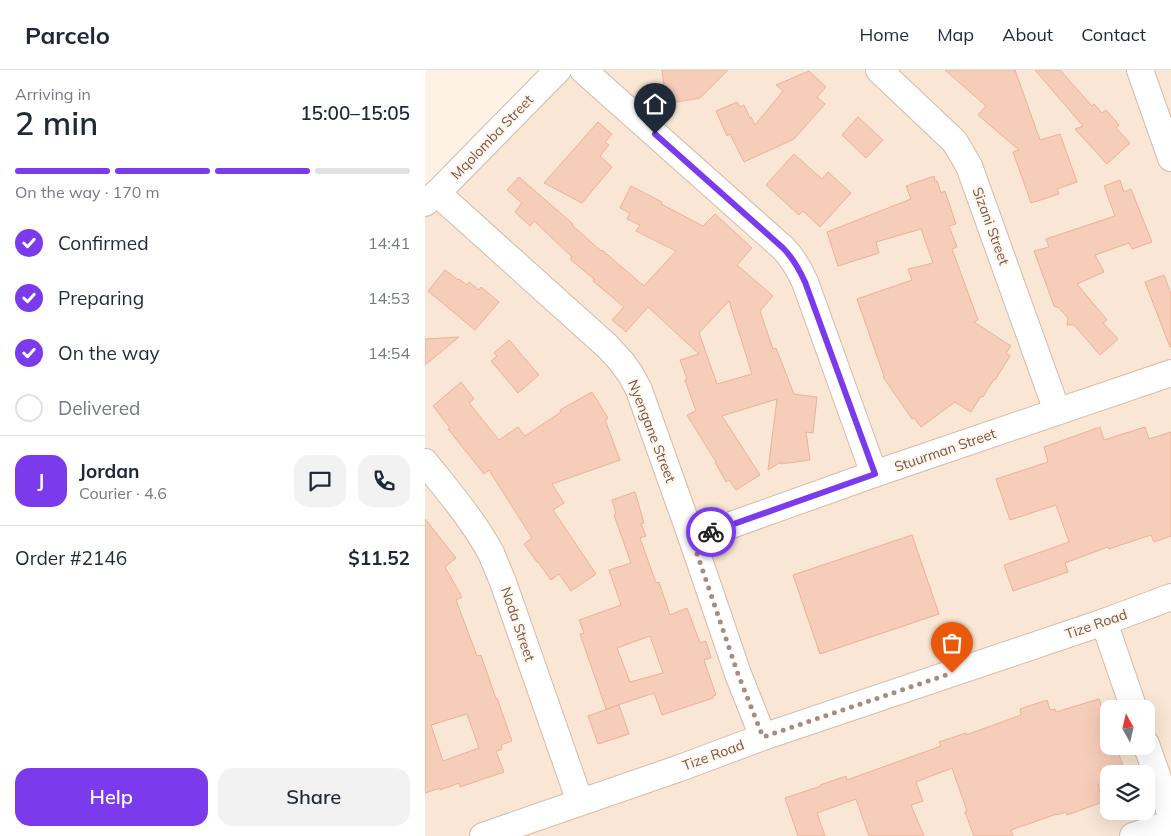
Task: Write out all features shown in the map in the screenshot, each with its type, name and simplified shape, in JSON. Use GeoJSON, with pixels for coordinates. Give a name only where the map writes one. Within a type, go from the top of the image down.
{"type":"FeatureCollection","features":[{"type":"Feature","properties":{"kind":"street","name":"Mqolomba Street"},"geometry":{"type":"LineString","coordinates":[[431,198],[558,70]]}},
{"type":"Feature","properties":{"kind":"street"},"geometry":{"type":"LineString","coordinates":[[583,70],[792,257],[805,282],[875,474]]}},
{"type":"Feature","properties":{"kind":"street","name":"Sizani Street"},"geometry":{"type":"LineString","coordinates":[[879,70],[955,142],[969,166],[1057,411]]}},
{"type":"Feature","properties":{"kind":"street"},"geometry":{"type":"LineString","coordinates":[[1140,70],[1171,158]]}},
{"type":"Feature","properties":{"kind":"street","name":"Nyengane Street"},"geometry":{"type":"LineString","coordinates":[[431,198],[607,346],[631,375],[642,399],[738,674],[763,737]]}},
{"type":"Feature","properties":{"kind":"street","name":"Stuurman Street"},"geometry":{"type":"LineString","coordinates":[[692,539],[1171,373]]}},
{"type":"Feature","properties":{"kind":"street","name":"Noda Street"},"geometry":{"type":"LineString","coordinates":[[425,462],[458,504],[491,554],[506,589],[580,802]]}},
{"type":"Feature","properties":{"kind":"street","name":"Tize Road"},"geometry":{"type":"LineString","coordinates":[[483,836],[680,768],[763,737],[1104,622],[1171,597]]}},
{"type":"Feature","properties":{"kind":"street"},"geometry":{"type":"LineString","coordinates":[[1104,622],[1131,700]]}},
{"type":"Feature","properties":{"kind":"street"},"geometry":{"type":"LineString","coordinates":[[1150,755],[1171,815]]}},
{"type":"Feature","properties":{"kind":"street"},"geometry":{"type":"LineString","coordinates":[[1133,836],[1171,822]]}},
{"type":"Feature","properties":{"kind":"shaded area"},"geometry":{"type":"Polygon","coordinates":[[[558,70],[1171,70],[1171,836],[425,836],[425,203],[558,70]]]}},
{"type":"Feature","properties":{"kind":"building"},"geometry":{"type":"Polygon","coordinates":[[[662,70],[728,70],[700,98],[670,103],[666,102],[662,70]]]}},
{"type":"Feature","properties":{"kind":"building"},"geometry":{"type":"Polygon","coordinates":[[[945,70],[1015,70],[1040,140],[1060,134],[1077,182],[1057,189],[1059,194],[1031,203],[1013,152],[1019,150],[978,115],[986,106],[945,70]]]}},
{"type":"Feature","properties":{"kind":"building"},"geometry":{"type":"Polygon","coordinates":[[[1035,70],[1060,70],[1092,106],[1094,104],[1102,113],[1106,110],[1119,125],[1116,128],[1130,143],[1107,164],[1075,129],[1083,126],[1035,70]]]}},
{"type":"Feature","properties":{"kind":"building"},"geometry":{"type":"Polygon","coordinates":[[[809,71],[826,87],[817,97],[825,104],[794,139],[744,162],[730,134],[727,136],[716,111],[737,102],[740,107],[744,105],[755,125],[783,91],[776,85],[809,71]]]}},
{"type":"Feature","properties":{"kind":"building"},"geometry":{"type":"Polygon","coordinates":[[[858,117],[883,140],[866,158],[842,135],[858,117]]]}},
{"type":"Feature","properties":{"kind":"building"},"geometry":{"type":"Polygon","coordinates":[[[598,122],[612,134],[605,142],[609,145],[600,156],[612,167],[582,203],[544,183],[598,122]]]}},
{"type":"Feature","properties":{"kind":"building"},"geometry":{"type":"Polygon","coordinates":[[[794,154],[822,179],[828,172],[851,193],[820,227],[803,211],[799,215],[766,185],[794,154]]]}},
{"type":"Feature","properties":{"kind":"building"},"geometry":{"type":"Polygon","coordinates":[[[934,176],[941,193],[945,191],[956,224],[949,226],[957,247],[952,249],[978,320],[974,322],[1011,346],[1006,353],[1010,356],[971,412],[955,402],[921,427],[914,418],[912,419],[883,377],[857,299],[912,280],[908,269],[933,263],[921,229],[876,242],[879,253],[838,266],[827,232],[911,199],[906,186],[934,176]]]}},
{"type":"Feature","properties":{"kind":"building"},"geometry":{"type":"Polygon","coordinates":[[[519,177],[601,251],[644,286],[676,251],[636,231],[640,225],[627,219],[630,213],[620,208],[631,186],[703,226],[715,214],[752,248],[737,265],[773,296],[760,311],[773,349],[776,348],[794,394],[817,397],[813,433],[806,432],[810,460],[781,464],[781,462],[768,470],[777,399],[722,416],[760,475],[736,490],[729,480],[726,482],[687,415],[696,411],[680,360],[699,354],[648,307],[626,332],[612,320],[624,307],[593,281],[594,279],[570,259],[572,257],[534,221],[530,226],[515,212],[522,203],[507,190],[519,177]],[[729,301],[699,333],[717,384],[752,374],[729,301]]]}},
{"type":"Feature","properties":{"kind":"building"},"geometry":{"type":"Polygon","coordinates":[[[1120,180],[1124,192],[1131,189],[1152,242],[1132,249],[1129,243],[1095,255],[1104,272],[1077,284],[1107,320],[1103,323],[1118,339],[1100,355],[1074,325],[1067,325],[1068,318],[1059,308],[1054,306],[1034,251],[1049,247],[1046,239],[1115,216],[1104,186],[1120,180]]]}},
{"type":"Feature","properties":{"kind":"building"},"geometry":{"type":"Polygon","coordinates":[[[445,270],[467,285],[469,282],[479,290],[481,287],[499,302],[475,330],[428,291],[445,270]]]}},
{"type":"Feature","properties":{"kind":"building"},"geometry":{"type":"Polygon","coordinates":[[[1164,275],[1171,294],[1171,347],[1145,282],[1164,275]]]}},
{"type":"Feature","properties":{"kind":"building"},"geometry":{"type":"Polygon","coordinates":[[[459,337],[425,365],[425,339],[459,337]]]}},
{"type":"Feature","properties":{"kind":"building"},"geometry":{"type":"Polygon","coordinates":[[[509,340],[539,375],[518,393],[491,361],[497,356],[494,353],[509,340]]]}},
{"type":"Feature","properties":{"kind":"building"},"geometry":{"type":"Polygon","coordinates":[[[461,382],[474,399],[469,403],[499,440],[518,427],[525,436],[561,412],[560,410],[592,392],[608,418],[605,420],[620,460],[552,484],[564,503],[553,510],[596,574],[571,591],[559,574],[551,580],[537,562],[524,544],[532,538],[489,470],[484,474],[448,429],[450,428],[433,406],[461,382]]]}},
{"type":"Feature","properties":{"kind":"building"},"geometry":{"type":"Polygon","coordinates":[[[1100,427],[1104,440],[1145,427],[1149,439],[1171,432],[1171,536],[1154,542],[1151,535],[1109,549],[1108,547],[1065,563],[1068,572],[1013,591],[1004,565],[1069,542],[1056,505],[1010,520],[996,479],[1048,462],[1044,447],[1100,427]]]}},
{"type":"Feature","properties":{"kind":"building"},"geometry":{"type":"Polygon","coordinates":[[[635,492],[644,523],[641,524],[646,536],[640,538],[656,583],[659,582],[670,615],[687,608],[700,643],[706,641],[711,658],[704,660],[716,695],[713,698],[662,715],[654,693],[606,709],[580,634],[584,633],[579,620],[621,605],[609,570],[631,563],[614,515],[616,514],[612,500],[635,492]],[[650,636],[617,648],[630,682],[663,673],[650,636]]]}},
{"type":"Feature","properties":{"kind":"building"},"geometry":{"type":"Polygon","coordinates":[[[425,519],[456,558],[445,567],[462,597],[456,600],[477,656],[481,655],[512,741],[501,745],[502,749],[496,751],[504,772],[460,787],[459,783],[425,793],[425,519]],[[467,714],[431,725],[443,761],[479,748],[467,714]]]}},
{"type":"Feature","properties":{"kind":"building"},"geometry":{"type":"Polygon","coordinates":[[[912,535],[939,614],[820,654],[793,575],[912,535]]]}},
{"type":"Feature","properties":{"kind":"building"},"geometry":{"type":"Polygon","coordinates":[[[1099,699],[1100,755],[1119,755],[1123,765],[1100,765],[1100,784],[1098,785],[1100,803],[1067,815],[1066,812],[1057,814],[1011,830],[1013,836],[974,836],[952,768],[916,782],[923,801],[911,805],[924,836],[869,836],[856,799],[817,813],[825,836],[798,836],[785,798],[846,776],[847,780],[941,746],[939,742],[966,733],[966,735],[1021,715],[1020,709],[1047,700],[1050,710],[1055,709],[1056,712],[1099,699]]]}},
{"type":"Feature","properties":{"kind":"building"},"geometry":{"type":"Polygon","coordinates":[[[619,705],[629,734],[598,744],[588,716],[619,705]]]}},
{"type":"Feature","properties":{"kind":"way so far"},"geometry":{"type":"LineString","coordinates":[[711,532],[692,539],[738,674],[763,737],[952,673]]}},
{"type":"Feature","properties":{"kind":"route"},"geometry":{"type":"LineString","coordinates":[[655,134],[792,257],[805,282],[875,474],[711,532]]}}]}
